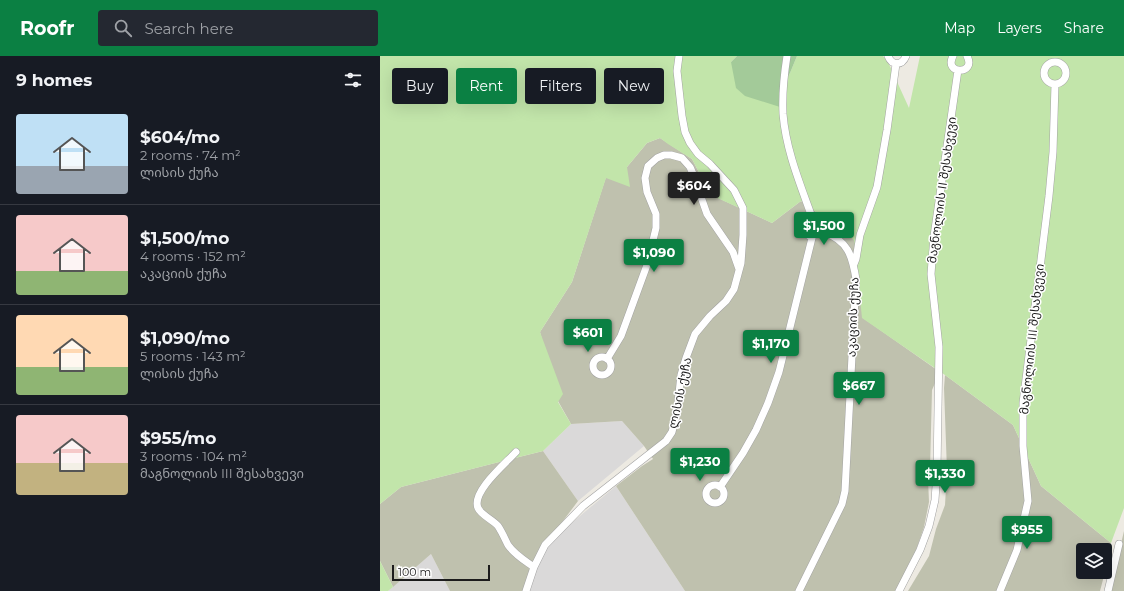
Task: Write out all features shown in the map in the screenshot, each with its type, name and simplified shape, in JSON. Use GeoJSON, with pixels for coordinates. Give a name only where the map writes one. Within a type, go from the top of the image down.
{"type":"FeatureCollection","features":[{"type":"Feature","properties":{"kind":"street","name":"ლისის ქუჩა"},"geometry":{"type":"LineString","coordinates":[[526,591],[534,566],[545,545],[583,506],[666,441],[672,432],[677,412],[681,375],[695,334],[710,316],[726,301],[734,289],[741,263],[743,208],[734,190],[690,144],[685,132],[677,71],[679,56]]}},
{"type":"Feature","properties":{"kind":"street"},"geometry":{"type":"LineString","coordinates":[[787,56],[783,85],[783,115],[796,174],[813,220]]}},
{"type":"Feature","properties":{"kind":"street"},"geometry":{"type":"LineString","coordinates":[[888,56],[890,61],[896,64],[904,61],[906,56]]}},
{"type":"Feature","properties":{"kind":"street"},"geometry":{"type":"LineString","coordinates":[[953,56],[951,61],[953,67],[958,70],[964,70],[968,66],[969,60],[967,56]]}},
{"type":"Feature","properties":{"kind":"street"},"geometry":{"type":"LineString","coordinates":[[854,264],[860,235],[877,187],[896,64]]}},
{"type":"Feature","properties":{"kind":"street","name":"მაგნოლიის II შესახვევი"},"geometry":{"type":"LineString","coordinates":[[899,591],[920,550],[929,526],[935,500],[939,347],[931,274],[934,236],[958,70]]}},
{"type":"Feature","properties":{"kind":"street","name":"მაგნოლიის III შესახვევი"},"geometry":{"type":"LineString","coordinates":[[1000,591],[1017,550],[1028,501],[1023,446],[1023,403],[1049,196],[1053,152],[1055,84]]}},
{"type":"Feature","properties":{"kind":"street"},"geometry":{"type":"LineString","coordinates":[[607,359],[621,336],[647,265],[656,228],[656,214],[645,184],[648,166],[657,158],[664,155],[671,155],[682,158],[690,167],[707,214],[733,252],[739,270]]}},
{"type":"Feature","properties":{"kind":"street"},"geometry":{"type":"LineString","coordinates":[[813,220],[818,220],[824,227],[824,232],[821,237],[815,239],[812,238],[807,234],[807,224],[813,220]]}},
{"type":"Feature","properties":{"kind":"street","name":"აკაციის ქუჩა"},"geometry":{"type":"LineString","coordinates":[[799,591],[844,498],[856,279],[854,264],[848,250],[834,236],[824,232]]}},
{"type":"Feature","properties":{"kind":"street"},"geometry":{"type":"LineString","coordinates":[[720,487],[756,430],[768,403],[779,372],[812,238]]}},
{"type":"Feature","properties":{"kind":"street"},"geometry":{"type":"LineString","coordinates":[[516,452],[489,479],[477,498],[477,507],[479,511],[495,523],[513,551],[519,557],[534,566]]}},
{"type":"Feature","properties":{"kind":"street"},"geometry":{"type":"LineString","coordinates":[[1108,591],[1119,544]]}},
{"type":"Feature","properties":{"kind":"shaded area"},"geometry":{"type":"Polygon","coordinates":[[[660,138],[692,159],[703,180],[703,191],[772,223],[801,201],[855,240],[863,318],[940,372],[932,390],[930,469],[928,479],[929,502],[924,527],[915,553],[896,591],[685,591],[616,486],[653,459],[644,446],[622,421],[571,424],[558,401],[540,332],[572,282],[606,177],[627,167],[647,143],[660,138]]]}},
{"type":"Feature","properties":{"kind":"shaded area"},"geometry":{"type":"Polygon","coordinates":[[[945,375],[1013,425],[1041,486],[1111,543],[1076,543],[1076,579],[1103,579],[1100,591],[908,591],[929,556],[936,529],[945,505],[947,471],[944,388],[945,375]]]}},
{"type":"Feature","properties":{"kind":"shaded area"},"geometry":{"type":"Polygon","coordinates":[[[622,421],[644,446],[578,501],[543,451],[571,424],[622,421]]]}},
{"type":"Feature","properties":{"kind":"shaded area"},"geometry":{"type":"Polygon","coordinates":[[[543,451],[578,501],[545,545],[526,591],[450,591],[431,554],[393,587],[380,561],[380,504],[401,487],[543,451]]]}},
{"type":"Feature","properties":{"kind":"shaded area"},"geometry":{"type":"Polygon","coordinates":[[[616,486],[685,591],[526,591],[545,545],[616,486]]]}},
{"type":"Feature","properties":{"kind":"shaded area"},"geometry":{"type":"Polygon","coordinates":[[[1124,531],[1124,591],[1111,591],[1120,548],[1124,531]]]}},
{"type":"Feature","properties":{"kind":"shaded area"},"geometry":{"type":"Polygon","coordinates":[[[431,554],[450,591],[388,591],[431,554]]]}},
{"type":"Feature","properties":{"kind":"green space"},"geometry":{"type":"Polygon","coordinates":[[[380,56],[737,56],[731,62],[786,80],[797,56],[883,56],[888,62],[909,108],[920,56],[1124,56],[1124,508],[1111,543],[1041,486],[1013,425],[945,375],[862,318],[854,240],[801,201],[772,223],[702,191],[703,180],[692,159],[660,138],[647,143],[627,167],[630,187],[606,178],[572,282],[540,332],[563,394],[558,402],[571,424],[543,451],[401,487],[380,504],[380,56]]]}},
{"type":"Feature","properties":{"kind":"green space"},"geometry":{"type":"Polygon","coordinates":[[[737,56],[797,56],[786,80],[780,107],[745,96],[736,88],[731,62],[737,56]]]}},
{"type":"Feature","properties":{"kind":"green space"},"geometry":{"type":"Polygon","coordinates":[[[380,561],[393,587],[388,591],[380,591],[380,561]]]}}]}
